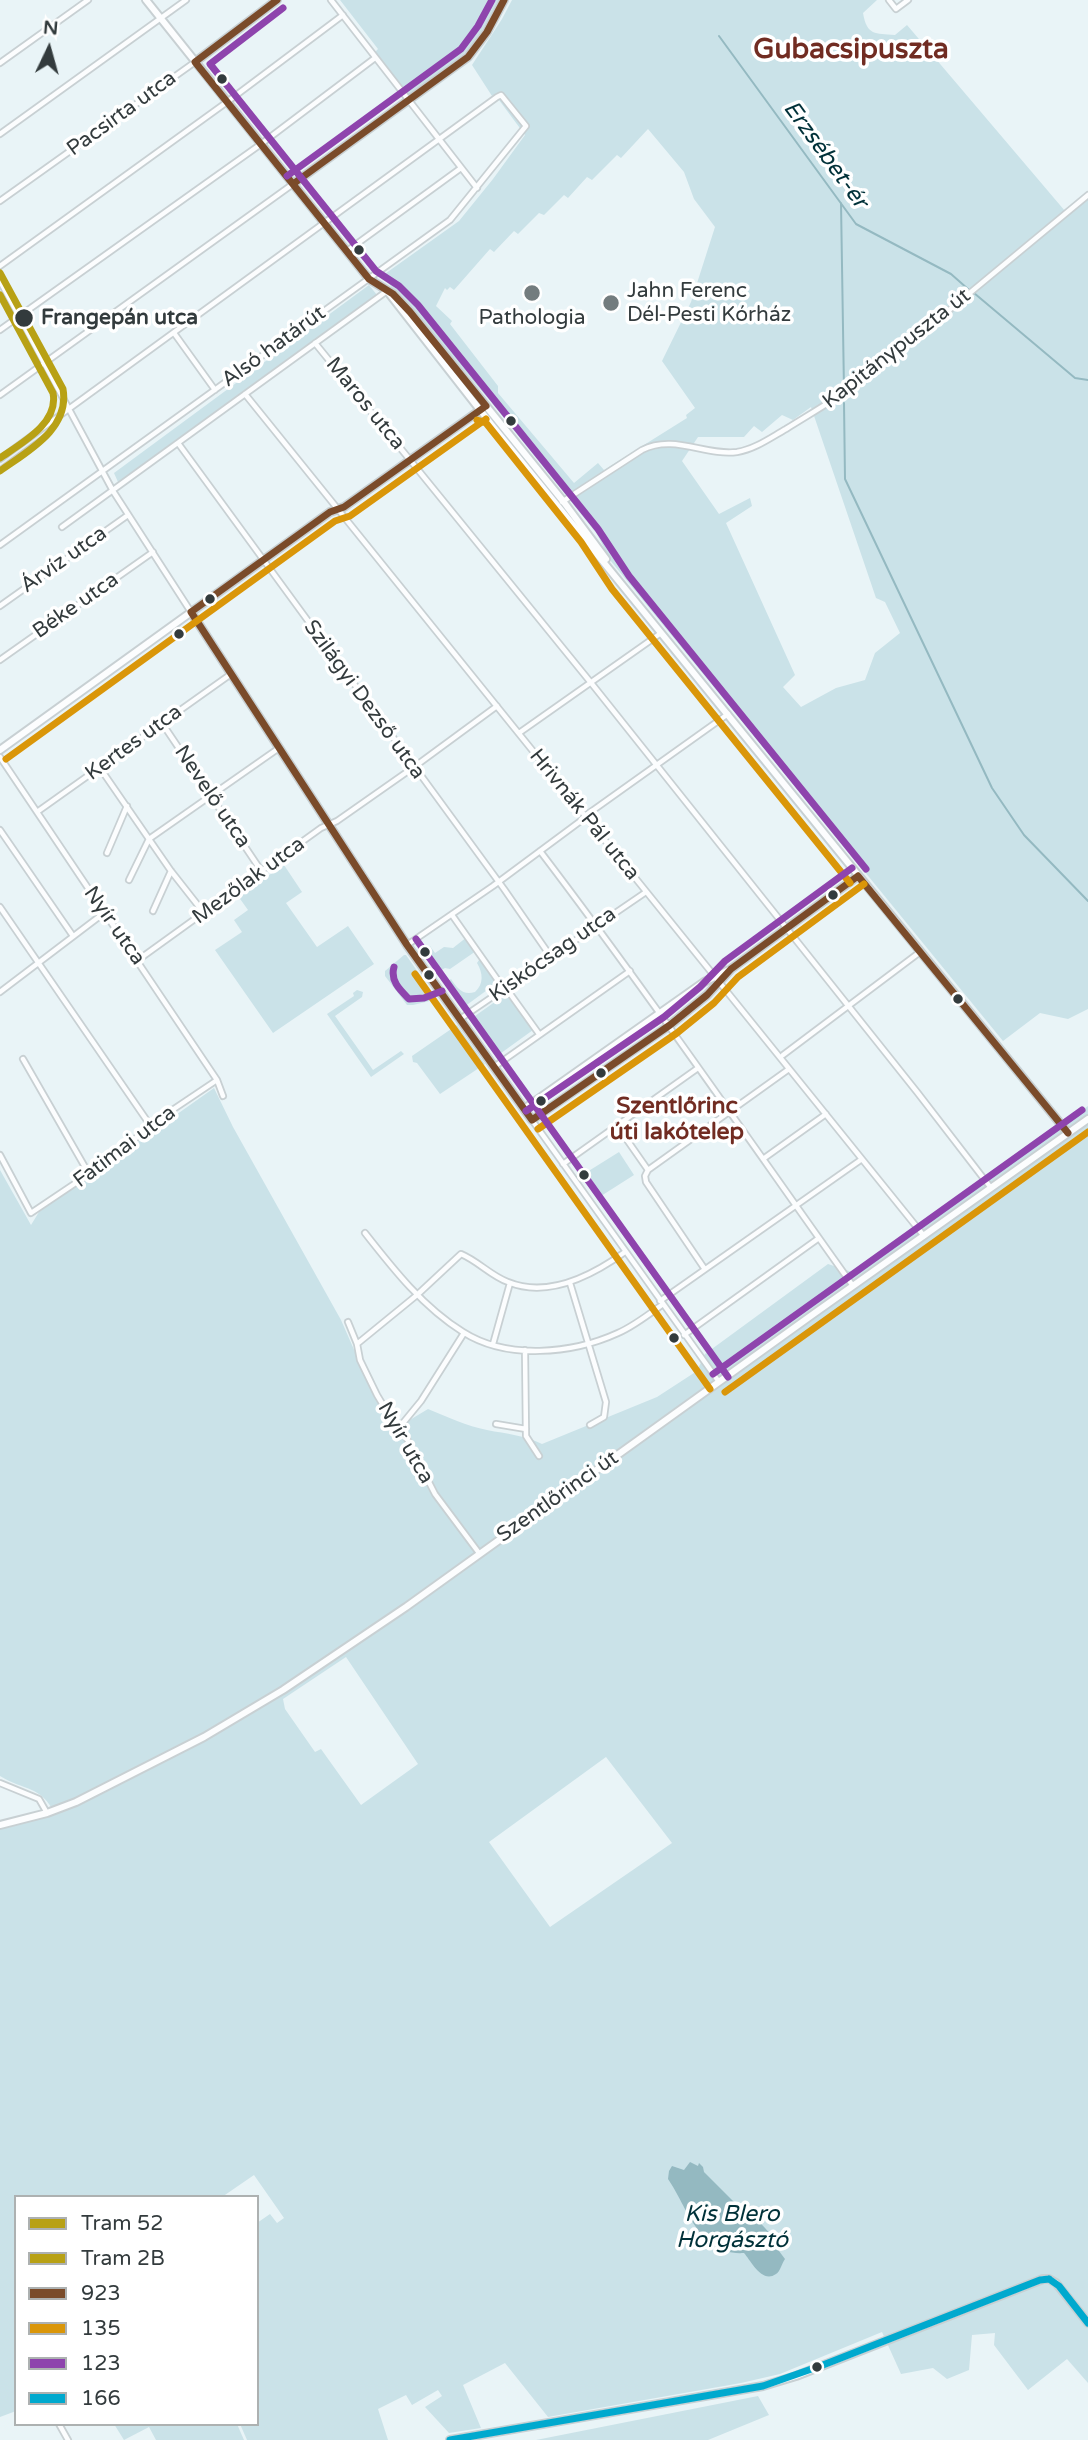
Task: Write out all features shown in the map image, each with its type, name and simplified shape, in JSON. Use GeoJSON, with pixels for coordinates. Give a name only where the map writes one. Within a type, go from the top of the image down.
{"type":"FeatureCollection","features":[{"type":"Feature","properties":{"kind":"street"},"geometry":{"type":"LineString","coordinates":[[0,63],[88,0]]}},
{"type":"Feature","properties":{"kind":"street"},"geometry":{"type":"LineString","coordinates":[[146,0],[369,279],[393,294],[560,503]]}},
{"type":"Feature","properties":{"kind":"street"},"geometry":{"type":"LineString","coordinates":[[0,134],[186,0]]}},
{"type":"Feature","properties":{"kind":"street","name":"Pacsirta utca"},"geometry":{"type":"LineString","coordinates":[[0,201],[277,0]]}},
{"type":"Feature","properties":{"kind":"street"},"geometry":{"type":"LineString","coordinates":[[331,0],[477,188]]}},
{"type":"Feature","properties":{"kind":"street"},"geometry":{"type":"LineString","coordinates":[[0,395],[468,57],[504,0]]}},
{"type":"Feature","properties":{"kind":"street"},"geometry":{"type":"LineString","coordinates":[[889,0],[896,9],[908,0]]}},
{"type":"Feature","properties":{"kind":"street"},"geometry":{"type":"LineString","coordinates":[[0,266],[228,102],[343,15]]}},
{"type":"Feature","properties":{"kind":"street"},"geometry":{"type":"LineString","coordinates":[[0,330],[261,144],[375,58]]}},
{"type":"Feature","properties":{"kind":"street","name":"Alsó határút"},"geometry":{"type":"LineString","coordinates":[[0,545],[450,220],[526,126],[501,95],[440,139]]}},
{"type":"Feature","properties":{"kind":"street"},"geometry":{"type":"LineString","coordinates":[[0,459],[440,139]]}},
{"type":"Feature","properties":{"kind":"street"},"geometry":{"type":"LineString","coordinates":[[347,251],[461,167]]}},
{"type":"Feature","properties":{"kind":"street","name":"Kapitánypuszta út"},"geometry":{"type":"LineString","coordinates":[[560,503],[654,445],[691,445],[726,452],[755,447],[837,398],[872,373],[1088,195]]}},
{"type":"Feature","properties":{"kind":"street"},"geometry":{"type":"LineString","coordinates":[[0,281],[128,515],[407,946],[719,1383]]}},
{"type":"Feature","properties":{"kind":"street","name":"Alsó határút"},"geometry":{"type":"LineString","coordinates":[[62,527],[387,292]]}},
{"type":"Feature","properties":{"kind":"street"},"geometry":{"type":"LineString","coordinates":[[174,333],[215,390]]}},
{"type":"Feature","properties":{"kind":"street","name":"Maros utca"},"geometry":{"type":"LineString","coordinates":[[315,343],[592,684],[991,1188]]}},
{"type":"Feature","properties":{"kind":"street","name":"Hrivnák Pál utca"},"geometry":{"type":"LineString","coordinates":[[245,394],[925,1236]]}},
{"type":"Feature","properties":{"kind":"street"},"geometry":{"type":"LineString","coordinates":[[483,408],[491,413],[620,582],[1068,1133]]}},
{"type":"Feature","properties":{"kind":"street"},"geometry":{"type":"LineString","coordinates":[[0,750],[262,561],[337,509],[344,507],[483,408]]}},
{"type":"Feature","properties":{"kind":"street","name":"Szilágyi Dezső utca"},"geometry":{"type":"LineString","coordinates":[[178,443],[551,957]]}},
{"type":"Feature","properties":{"kind":"street","name":"Árvíz utca"},"geometry":{"type":"LineString","coordinates":[[0,606],[128,515]]}},
{"type":"Feature","properties":{"kind":"street","name":"Béke utca"},"geometry":{"type":"LineString","coordinates":[[0,660],[153,552]]}},
{"type":"Feature","properties":{"kind":"street"},"geometry":{"type":"LineString","coordinates":[[519,733],[661,633]]}},
{"type":"Feature","properties":{"kind":"street","name":"Kertes utca"},"geometry":{"type":"LineString","coordinates":[[37,812],[231,674]]}},
{"type":"Feature","properties":{"kind":"street","name":"Mezőlak utca"},"geometry":{"type":"LineString","coordinates":[[138,960],[497,706]]}},
{"type":"Feature","properties":{"kind":"street"},"geometry":{"type":"LineString","coordinates":[[407,946],[728,715]]}},
{"type":"Feature","properties":{"kind":"street","name":"Nevelő utca"},"geometry":{"type":"LineString","coordinates":[[162,723],[262,872]]}},
{"type":"Feature","properties":{"kind":"street"},"geometry":{"type":"LineString","coordinates":[[129,880],[149,839],[279,748]]}},
{"type":"Feature","properties":{"kind":"street","name":"Nyír utca"},"geometry":{"type":"LineString","coordinates":[[0,757],[217,1080],[223,1096]]}},
{"type":"Feature","properties":{"kind":"street"},"geometry":{"type":"LineString","coordinates":[[100,768],[170,871],[204,913]]}},
{"type":"Feature","properties":{"kind":"street"},"geometry":{"type":"LineString","coordinates":[[107,853],[127,806]]}},
{"type":"Feature","properties":{"kind":"street"},"geometry":{"type":"LineString","coordinates":[[0,830],[73,936]]}},
{"type":"Feature","properties":{"kind":"street"},"geometry":{"type":"LineString","coordinates":[[540,851],[670,1025],[698,1069],[853,1286]]}},
{"type":"Feature","properties":{"kind":"street"},"geometry":{"type":"LineString","coordinates":[[153,911],[170,871]]}},
{"type":"Feature","properties":{"kind":"street"},"geometry":{"type":"LineString","coordinates":[[532,1121],[670,1025],[707,995],[731,969],[858,876]]}},
{"type":"Feature","properties":{"kind":"street","name":"Kiskócsag utca"},"geometry":{"type":"LineString","coordinates":[[460,1019],[646,892]]}},
{"type":"Feature","properties":{"kind":"street"},"geometry":{"type":"LineString","coordinates":[[0,907],[150,1125]]}},
{"type":"Feature","properties":{"kind":"street"},"geometry":{"type":"LineString","coordinates":[[0,992],[104,912]]}},
{"type":"Feature","properties":{"kind":"street"},"geometry":{"type":"LineString","coordinates":[[452,915],[539,1034]]}},
{"type":"Feature","properties":{"kind":"street"},"geometry":{"type":"LineString","coordinates":[[783,1055],[920,952]]}},
{"type":"Feature","properties":{"kind":"street"},"geometry":{"type":"LineString","coordinates":[[524,1109],[714,975],[731,969]]}},
{"type":"Feature","properties":{"kind":"street"},"geometry":{"type":"LineString","coordinates":[[494,1067],[630,971]]}},
{"type":"Feature","properties":{"kind":"street"},"geometry":{"type":"LineString","coordinates":[[23,1059],[89,1174]]}},
{"type":"Feature","properties":{"kind":"street"},"geometry":{"type":"LineString","coordinates":[[563,1164],[698,1069]]}},
{"type":"Feature","properties":{"kind":"street"},"geometry":{"type":"LineString","coordinates":[[704,1268],[646,1182],[645,1176],[648,1170],[789,1069]]}},
{"type":"Feature","properties":{"kind":"street","name":"Fatimai utca"},"geometry":{"type":"LineString","coordinates":[[0,1155],[32,1213],[124,1149],[150,1125],[217,1080]]}},
{"type":"Feature","properties":{"kind":"street"},"geometry":{"type":"LineString","coordinates":[[763,1158],[826,1114]]}},
{"type":"Feature","properties":{"kind":"street","name":"Szentlőrinci út"},"geometry":{"type":"LineString","coordinates":[[0,1825],[47,1813],[76,1802],[204,1737],[283,1690],[406,1607],[1088,1119]]}},
{"type":"Feature","properties":{"kind":"street"},"geometry":{"type":"LineString","coordinates":[[618,1127],[648,1170]]}},
{"type":"Feature","properties":{"kind":"street"},"geometry":{"type":"LineString","coordinates":[[365,1233],[399,1277],[464,1333],[509,1349],[560,1350],[588,1345],[632,1326],[704,1268],[862,1159]]}},
{"type":"Feature","properties":{"kind":"street"},"geometry":{"type":"LineString","coordinates":[[684,1335],[819,1238]]}},
{"type":"Feature","properties":{"kind":"street"},"geometry":{"type":"LineString","coordinates":[[357,1344],[461,1254],[510,1283],[555,1287],[608,1265],[625,1252]]}},
{"type":"Feature","properties":{"kind":"street"},"geometry":{"type":"LineString","coordinates":[[493,1344],[510,1283]]}},
{"type":"Feature","properties":{"kind":"street"},"geometry":{"type":"LineString","coordinates":[[570,1283],[606,1402],[604,1417],[590,1425]]}},
{"type":"Feature","properties":{"kind":"street","name":"Nyír utca"},"geometry":{"type":"LineString","coordinates":[[348,1322],[360,1360],[377,1395],[406,1437],[435,1494],[479,1553]]}},
{"type":"Feature","properties":{"kind":"street"},"geometry":{"type":"LineString","coordinates":[[398,1429],[421,1401],[464,1333]]}},
{"type":"Feature","properties":{"kind":"street"},"geometry":{"type":"LineString","coordinates":[[525,1350],[526,1429],[529,1442],[539,1456]]}},
{"type":"Feature","properties":{"kind":"street"},"geometry":{"type":"LineString","coordinates":[[496,1424],[526,1429]]}},
{"type":"Feature","properties":{"kind":"street"},"geometry":{"type":"LineString","coordinates":[[0,1783],[39,1798],[47,1813]]}},
{"type":"Feature","properties":{"kind":"street"},"geometry":{"type":"LineString","coordinates":[[450,2440],[763,2386],[1040,2280],[1049,2279],[1059,2286],[1088,2323]]}},
{"type":"Feature","properties":{"kind":"shaded area"},"geometry":{"type":"Polygon","coordinates":[[[340,0],[499,0],[470,47],[449,67],[409,96],[375,52],[378,49],[340,0]]]}},
{"type":"Feature","properties":{"kind":"shaded area"},"geometry":{"type":"Polygon","coordinates":[[[512,0],[877,0],[863,13],[870,30],[895,35],[907,25],[1065,211],[1088,192],[1088,1009],[1068,1019],[1040,1013],[1003,1041],[610,560],[597,534],[491,402],[382,276],[459,221],[525,135],[499,100],[501,92],[492,96],[472,65],[512,0]],[[648,129],[621,158],[617,155],[592,180],[587,177],[568,198],[564,195],[544,215],[539,213],[518,234],[514,231],[494,252],[490,249],[454,290],[445,288],[436,306],[452,321],[450,324],[498,386],[498,393],[574,483],[598,463],[604,470],[687,418],[686,415],[695,408],[662,361],[691,302],[715,227],[694,199],[684,172],[648,129]],[[811,407],[793,420],[782,415],[762,432],[754,426],[744,437],[698,437],[682,461],[719,514],[750,498],[752,506],[726,523],[795,675],[783,687],[801,707],[836,688],[865,680],[875,653],[900,633],[885,602],[876,598],[811,407]]]}},
{"type":"Feature","properties":{"kind":"shaded area"},"geometry":{"type":"Polygon","coordinates":[[[369,285],[377,295],[375,297],[121,484],[118,482],[114,473],[369,285]]]}},
{"type":"Feature","properties":{"kind":"shaded area"},"geometry":{"type":"Polygon","coordinates":[[[284,865],[302,892],[286,903],[317,947],[348,926],[374,964],[273,1033],[215,950],[242,932],[234,920],[248,910],[238,896],[284,865]]]}},
{"type":"Feature","properties":{"kind":"shaded area"},"geometry":{"type":"Polygon","coordinates":[[[467,937],[476,951],[450,969],[445,968],[438,972],[424,951],[430,946],[435,953],[444,947],[453,948],[467,937]]]}},
{"type":"Feature","properties":{"kind":"shaded area"},"geometry":{"type":"Polygon","coordinates":[[[404,955],[434,995],[434,1000],[407,1005],[385,976],[385,971],[404,955]]]}},
{"type":"Feature","properties":{"kind":"shaded area"},"geometry":{"type":"Polygon","coordinates":[[[481,957],[498,982],[464,1007],[447,982],[451,979],[464,992],[475,992],[481,982],[477,963],[481,957]]]}},
{"type":"Feature","properties":{"kind":"shaded area"},"geometry":{"type":"Polygon","coordinates":[[[357,990],[363,992],[362,997],[335,1016],[373,1070],[401,1051],[404,1054],[371,1077],[327,1014],[354,996],[353,993],[357,990]]]}},
{"type":"Feature","properties":{"kind":"shaded area"},"geometry":{"type":"Polygon","coordinates":[[[506,994],[533,1030],[497,1056],[474,1020],[475,1016],[506,994]]]}},
{"type":"Feature","properties":{"kind":"shaded area"},"geometry":{"type":"Polygon","coordinates":[[[457,1025],[485,1064],[440,1094],[417,1063],[413,1062],[412,1056],[457,1025]]]}},
{"type":"Feature","properties":{"kind":"shaded area"},"geometry":{"type":"Polygon","coordinates":[[[214,1088],[341,1320],[370,1386],[403,1424],[428,1409],[472,1426],[542,1444],[657,1397],[697,1371],[705,1354],[828,1264],[858,1274],[1088,1106],[1088,2383],[1067,2359],[1028,2390],[994,2345],[995,2333],[972,2335],[969,2370],[947,2379],[933,2368],[901,2374],[882,2332],[780,2374],[548,2417],[505,2363],[463,2385],[481,2428],[449,2433],[425,2407],[442,2396],[438,2390],[412,2405],[406,2395],[378,2409],[388,2440],[247,2440],[241,2426],[259,2426],[259,2222],[270,2214],[277,2223],[284,2218],[254,2175],[225,2195],[14,2195],[14,2412],[0,2417],[0,1829],[55,1814],[38,1793],[0,1776],[0,1170],[31,1225],[39,1212],[214,1088]],[[346,1657],[283,1699],[285,1709],[315,1752],[321,1749],[361,1805],[418,1764],[346,1657]],[[606,1757],[489,1842],[550,1927],[672,1843],[606,1757]]]}},
{"type":"Feature","properties":{"kind":"shaded area"},"geometry":{"type":"Polygon","coordinates":[[[619,1152],[634,1175],[601,1196],[587,1172],[619,1152]]]}},
{"type":"Feature","properties":{"kind":"shaded area"},"geometry":{"type":"Polygon","coordinates":[[[758,2396],[769,2415],[708,2440],[536,2440],[758,2396]]]}},
{"type":"Feature","properties":{"kind":"shaded area"},"geometry":{"type":"Polygon","coordinates":[[[115,2426],[238,2426],[244,2440],[156,2440],[149,2427],[124,2440],[115,2426]]]}},
{"type":"Feature","properties":{"kind":"water","name":"Kis Blero Horgásztó"},"geometry":{"type":"Polygon","coordinates":[[[690,2162],[698,2166],[699,2163],[704,2172],[734,2202],[750,2212],[778,2243],[779,2251],[785,2259],[777,2273],[766,2276],[744,2253],[729,2252],[705,2239],[668,2179],[672,2166],[684,2170],[690,2162]]]}},
{"type":"Feature","properties":{"kind":"waterway","name":"Erzsébet-ér"},"geometry":{"type":"LineString","coordinates":[[719,36],[856,224],[951,274],[968,289]]}},
{"type":"Feature","properties":{"kind":"waterway"},"geometry":{"type":"LineString","coordinates":[[841,203],[844,390]]}},
{"type":"Feature","properties":{"kind":"waterway"},"geometry":{"type":"LineString","coordinates":[[974,293],[1075,378],[1088,380]]}},
{"type":"Feature","properties":{"kind":"waterway"},"geometry":{"type":"LineString","coordinates":[[844,403],[845,479],[992,788],[1024,835],[1088,901]]}},
{"type":"Feature","properties":{"kind":"tram line","name":"52"},"geometry":{"type":"LineString","coordinates":[[0,273],[63,389],[60,416],[54,427],[34,447],[0,471]]}},
{"type":"Feature","properties":{"kind":"tram line","name":"2B"},"geometry":{"type":"LineString","coordinates":[[0,295],[53,393],[53,404],[45,423],[28,439],[0,458]]}},
{"type":"Feature","properties":{"kind":"tram line"},"geometry":{"type":"LineString","coordinates":[[0,467],[49,431]]}},
{"type":"Feature","properties":{"kind":"transit line","name":"923"},"geometry":{"type":"LineString","coordinates":[[277,0],[195,62],[369,279],[393,294],[410,312],[486,406]]}},
{"type":"Feature","properties":{"kind":"transit line","name":"123"},"geometry":{"type":"LineString","coordinates":[[287,176],[461,49],[492,0]]}},
{"type":"Feature","properties":{"kind":"transit line","name":"923"},"geometry":{"type":"LineString","coordinates":[[293,184],[468,57],[487,32],[504,0]]}},
{"type":"Feature","properties":{"kind":"transit line","name":"123"},"geometry":{"type":"LineString","coordinates":[[283,8],[210,64],[376,271],[399,286],[418,305],[598,529],[629,576],[866,869]]}},
{"type":"Feature","properties":{"kind":"transit line","name":"923"},"geometry":{"type":"LineString","coordinates":[[191,612],[330,512],[344,507],[486,406]]}},
{"type":"Feature","properties":{"kind":"transit line","name":"135"},"geometry":{"type":"LineString","coordinates":[[6,759],[335,521],[350,516],[486,419]]}},
{"type":"Feature","properties":{"kind":"transit line","name":"135"},"geometry":{"type":"LineString","coordinates":[[477,420],[486,423],[581,542],[612,589],[850,883]]}},
{"type":"Feature","properties":{"kind":"transit line","name":"923"},"geometry":{"type":"LineString","coordinates":[[191,612],[407,945],[532,1120],[670,1025],[707,995],[731,969],[858,876]]}},
{"type":"Feature","properties":{"kind":"transit line","name":"123"},"geometry":{"type":"LineString","coordinates":[[526,1111],[664,1017],[700,987],[725,961],[852,868]]}},
{"type":"Feature","properties":{"kind":"transit line","name":"923"},"geometry":{"type":"LineString","coordinates":[[858,876],[1068,1133]]}},
{"type":"Feature","properties":{"kind":"transit line","name":"135"},"geometry":{"type":"LineString","coordinates":[[538,1129],[677,1033],[714,1003],[738,977],[864,884]]}},
{"type":"Feature","properties":{"kind":"transit line","name":"123"},"geometry":{"type":"LineString","coordinates":[[416,939],[728,1377]]}},
{"type":"Feature","properties":{"kind":"transit line","name":"123"},"geometry":{"type":"LineString","coordinates":[[394,967],[395,981],[409,999],[424,998],[442,991]]}},
{"type":"Feature","properties":{"kind":"transit line","name":"135"},"geometry":{"type":"LineString","coordinates":[[415,974],[710,1389]]}},
{"type":"Feature","properties":{"kind":"transit line","name":"123"},"geometry":{"type":"LineString","coordinates":[[713,1374],[1082,1110]]}},
{"type":"Feature","properties":{"kind":"transit line","name":"135"},"geometry":{"type":"LineString","coordinates":[[725,1392],[1088,1132]]}},
{"type":"Feature","properties":{"kind":"transit line","name":"166"},"geometry":{"type":"LineString","coordinates":[[1049,2279],[1059,2286],[1088,2323]]}},
{"type":"Feature","properties":{"kind":"transit line","name":"166"},"geometry":{"type":"LineString","coordinates":[[450,2440],[763,2386],[1040,2280],[1049,2279]]}},
{"type":"Feature","properties":{"kind":"place","name":"Pathologia"},"geometry":{"type":"Point","coordinates":[532,293]}},
{"type":"Feature","properties":{"kind":"place","name":"Jahn Ferenc Dél-Pesti Kórház"},"geometry":{"type":"Point","coordinates":[611,303]}},
{"type":"Feature","properties":{"kind":"place","name":"Frangepán utca"},"geometry":{"type":"Point","coordinates":[24,318]}},
{"type":"Feature","properties":{"kind":"district","name":"Gubacsipuszta"},"geometry":{"type":"Point","coordinates":[851,51]}},
{"type":"Feature","properties":{"kind":"district","name":"Szentlőrinc úti lakótelep"},"geometry":{"type":"Point","coordinates":[677,1120]}}]}
